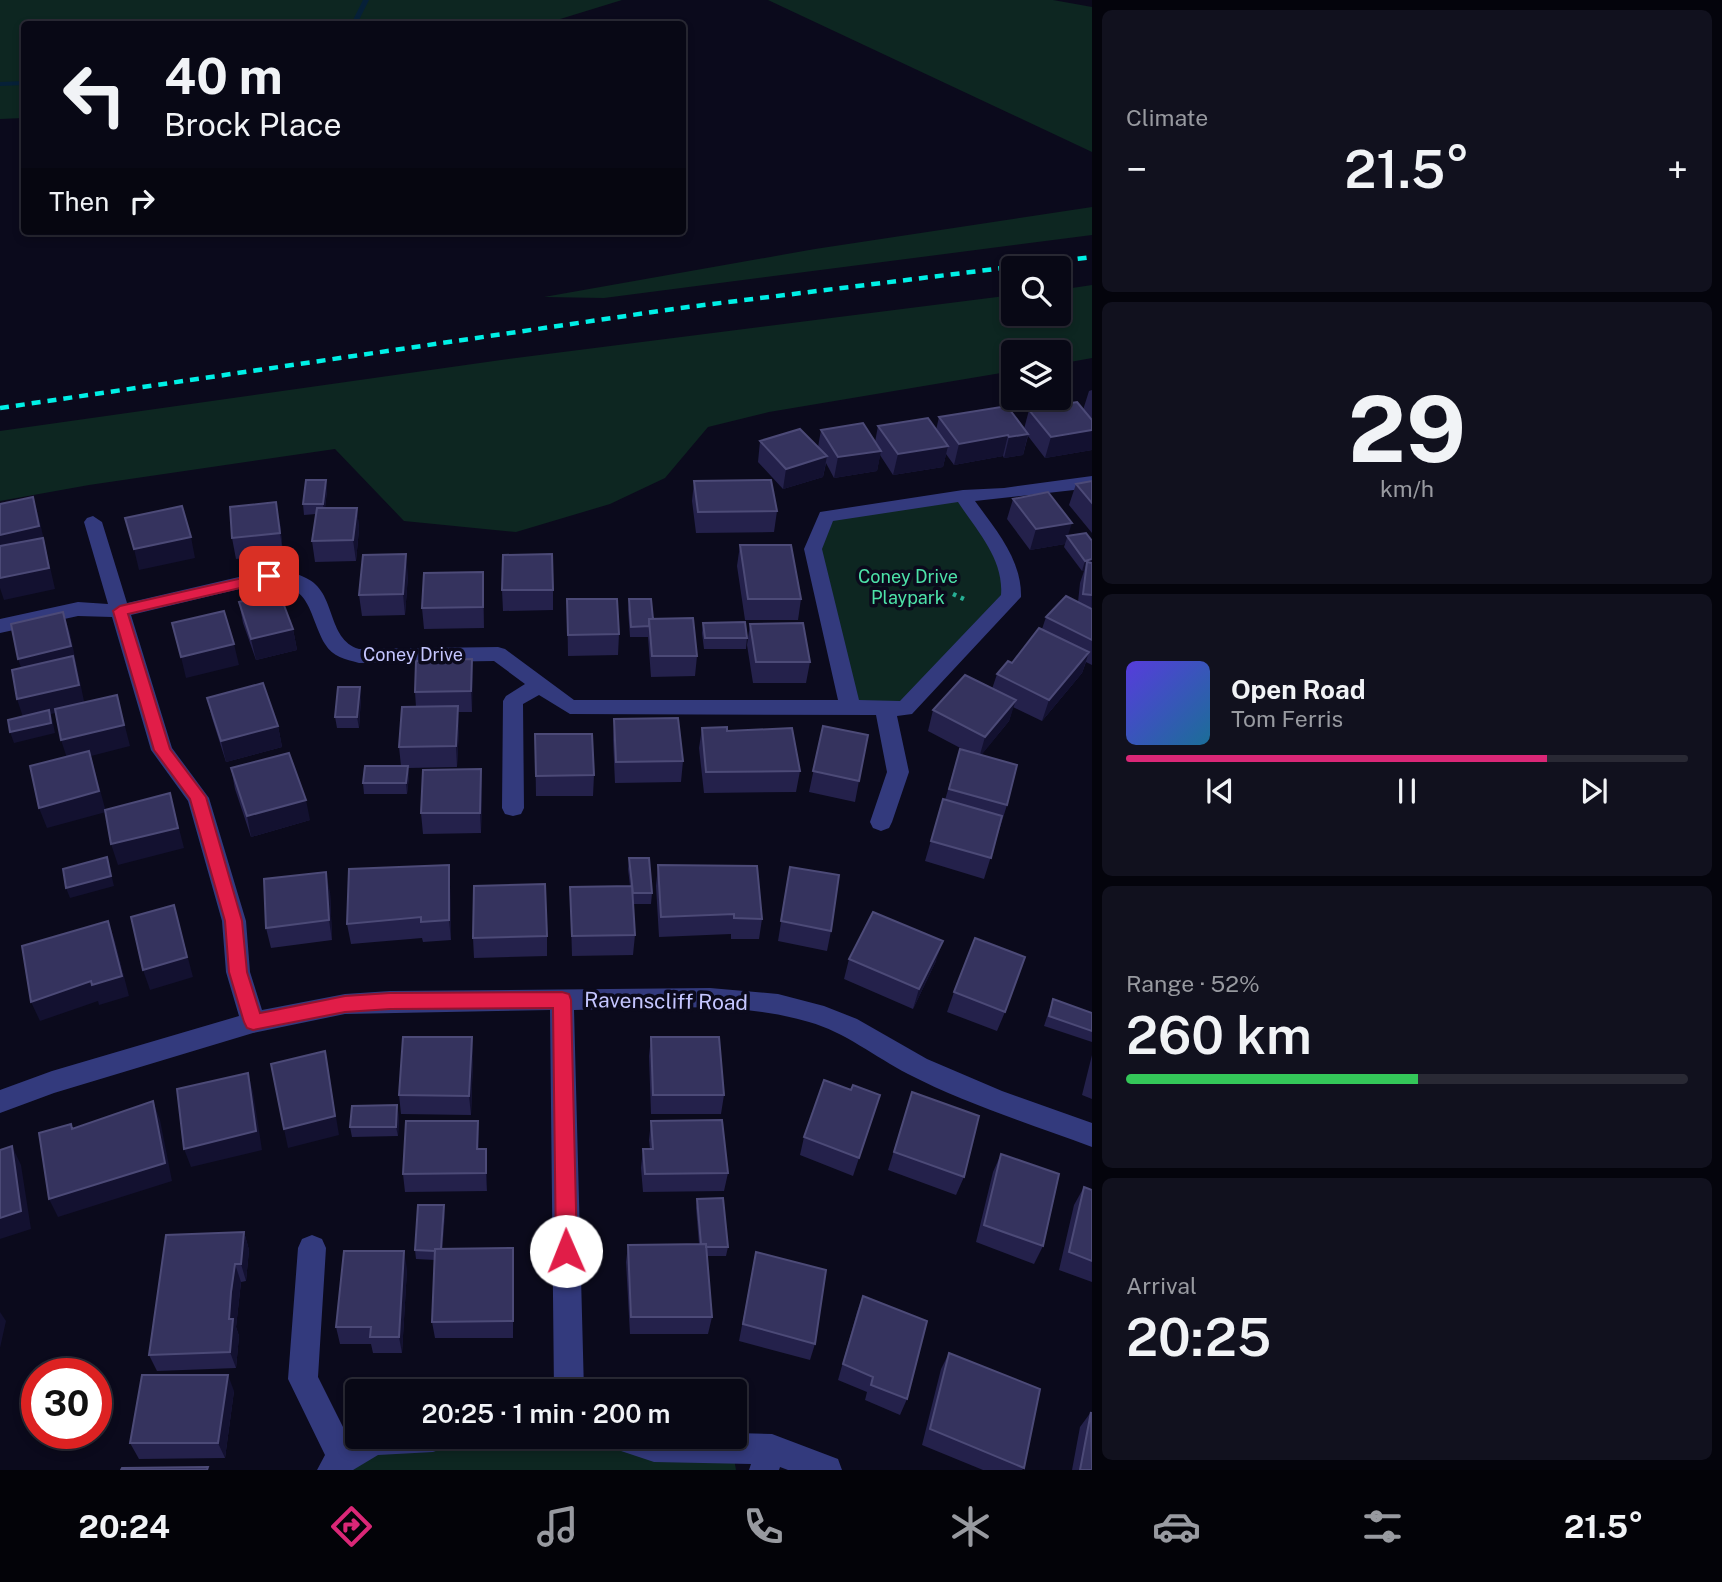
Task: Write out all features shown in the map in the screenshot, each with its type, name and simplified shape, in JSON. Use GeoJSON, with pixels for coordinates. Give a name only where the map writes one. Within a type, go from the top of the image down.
{"type":"FeatureCollection","features":[{"type":"Feature","properties":{"kind":"street"},"geometry":{"type":"LineString","coordinates":[[850,707],[813,549],[826,516],[963,496],[1004,494],[1092,482]]}},
{"type":"Feature","properties":{"kind":"street","name":"Coney Drive"},"geometry":{"type":"LineString","coordinates":[[0,626],[78,609],[120,611],[269,576],[286,577],[302,582],[313,593],[335,646],[345,652],[359,656],[498,654],[570,707],[905,709],[1011,597],[1014,585],[1010,569],[963,496]]}},
{"type":"Feature","properties":{"kind":"street"},"geometry":{"type":"LineString","coordinates":[[93,522],[162,750],[198,797],[234,921],[238,972],[253,1022]]}},
{"type":"Feature","properties":{"kind":"street"},"geometry":{"type":"LineString","coordinates":[[513,808],[513,701],[540,685]]}},
{"type":"Feature","properties":{"kind":"street"},"geometry":{"type":"LineString","coordinates":[[881,822],[898,772],[885,708]]}},
{"type":"Feature","properties":{"kind":"street","name":"Ravenscliff Road"},"geometry":{"type":"LineString","coordinates":[[569,1379],[562,1000],[710,998],[778,1004],[815,1013],[848,1027],[918,1067],[995,1100],[1092,1135]]}},
{"type":"Feature","properties":{"kind":"street"},"geometry":{"type":"LineString","coordinates":[[0,1102],[52,1082],[253,1022],[356,1003],[562,1000]]}},
{"type":"Feature","properties":{"kind":"street"},"geometry":{"type":"LineString","coordinates":[[312,1248],[303,1379],[338,1464],[354,1449]]}},
{"type":"Feature","properties":{"kind":"street"},"geometry":{"type":"LineString","coordinates":[[672,1449],[827,1470]]}},
{"type":"Feature","properties":{"kind":"green space"},"geometry":{"type":"Polygon","coordinates":[[[0,0],[622,0],[554,21],[21,21],[21,118],[0,119],[0,0]]]}},
{"type":"Feature","properties":{"kind":"green space"},"geometry":{"type":"Polygon","coordinates":[[[768,0],[1053,0],[1092,7],[1092,152],[768,0]]]}},
{"type":"Feature","properties":{"kind":"green space"},"geometry":{"type":"Polygon","coordinates":[[[1092,207],[1092,235],[604,298],[544,297],[815,249],[1092,207]]]}},
{"type":"Feature","properties":{"kind":"green space"},"geometry":{"type":"Polygon","coordinates":[[[1092,285],[1092,358],[1071,362],[1071,340],[1001,340],[1001,373],[769,412],[708,427],[665,478],[610,504],[516,532],[404,521],[335,449],[89,485],[0,501],[0,431],[501,360],[1001,297],[1001,326],[1071,326],[1071,288],[1092,285]]]}},
{"type":"Feature","properties":{"kind":"green space","name":"Coney Drive Playpark"},"geometry":{"type":"Polygon","coordinates":[[[963,496],[1014,585],[905,709],[850,707],[813,549],[826,516],[963,496]]]}},
{"type":"Feature","properties":{"kind":"green space"},"geometry":{"type":"Polygon","coordinates":[[[364,1449],[732,1449],[736,1470],[332,1470],[364,1449]]]}},
{"type":"Feature","properties":{"kind":"building"},"geometry":{"type":"Polygon","coordinates":[[[1077,402],[1092,420],[1092,430],[1051,437],[1029,410],[1071,410],[1071,403],[1077,402]]]}},
{"type":"Feature","properties":{"kind":"building"},"geometry":{"type":"Polygon","coordinates":[[[1001,407],[1001,410],[1010,410],[1028,434],[959,444],[939,417],[1001,407]]]}},
{"type":"Feature","properties":{"kind":"building"},"geometry":{"type":"Polygon","coordinates":[[[928,418],[948,446],[898,454],[878,426],[928,418]]]}},
{"type":"Feature","properties":{"kind":"building"},"geometry":{"type":"Polygon","coordinates":[[[863,423],[881,451],[838,457],[821,430],[863,423]]]}},
{"type":"Feature","properties":{"kind":"building"},"geometry":{"type":"Polygon","coordinates":[[[800,429],[827,456],[786,469],[760,441],[800,429]]]}},
{"type":"Feature","properties":{"kind":"building"},"geometry":{"type":"Polygon","coordinates":[[[306,480],[326,480],[323,504],[303,504],[306,480]]]}},
{"type":"Feature","properties":{"kind":"building"},"geometry":{"type":"Polygon","coordinates":[[[771,480],[777,511],[698,512],[694,481],[771,480]]]}},
{"type":"Feature","properties":{"kind":"building"},"geometry":{"type":"Polygon","coordinates":[[[1092,481],[1092,503],[1076,484],[1092,481]]]}},
{"type":"Feature","properties":{"kind":"building"},"geometry":{"type":"Polygon","coordinates":[[[1048,492],[1072,523],[1036,529],[1013,499],[1048,492]]]}},
{"type":"Feature","properties":{"kind":"building"},"geometry":{"type":"Polygon","coordinates":[[[33,497],[39,526],[0,535],[0,504],[33,497]]]}},
{"type":"Feature","properties":{"kind":"building"},"geometry":{"type":"Polygon","coordinates":[[[276,502],[280,533],[232,538],[230,507],[276,502]]]}},
{"type":"Feature","properties":{"kind":"building"},"geometry":{"type":"Polygon","coordinates":[[[182,506],[191,537],[134,549],[125,518],[182,506]]]}},
{"type":"Feature","properties":{"kind":"building"},"geometry":{"type":"Polygon","coordinates":[[[317,508],[357,508],[353,540],[312,541],[317,508]]]}},
{"type":"Feature","properties":{"kind":"building"},"geometry":{"type":"Polygon","coordinates":[[[1086,533],[1092,541],[1092,559],[1085,561],[1067,536],[1086,533]]]}},
{"type":"Feature","properties":{"kind":"building"},"geometry":{"type":"Polygon","coordinates":[[[43,538],[49,568],[0,578],[0,546],[43,538]]]}},
{"type":"Feature","properties":{"kind":"building"},"geometry":{"type":"Polygon","coordinates":[[[740,545],[791,545],[801,599],[748,599],[740,545]]]}},
{"type":"Feature","properties":{"kind":"building"},"geometry":{"type":"Polygon","coordinates":[[[406,554],[403,594],[359,595],[363,555],[406,554]]]}},
{"type":"Feature","properties":{"kind":"building"},"geometry":{"type":"Polygon","coordinates":[[[552,554],[553,590],[502,590],[503,555],[552,554]]]}},
{"type":"Feature","properties":{"kind":"building"},"geometry":{"type":"Polygon","coordinates":[[[1087,562],[1092,563],[1092,595],[1083,594],[1087,562]]]}},
{"type":"Feature","properties":{"kind":"building"},"geometry":{"type":"Polygon","coordinates":[[[483,572],[483,607],[422,608],[424,573],[483,572]]]}},
{"type":"Feature","properties":{"kind":"building"},"geometry":{"type":"Polygon","coordinates":[[[279,592],[293,629],[251,639],[239,602],[279,592]]]}},
{"type":"Feature","properties":{"kind":"building"},"geometry":{"type":"Polygon","coordinates":[[[1066,596],[1092,609],[1092,640],[1046,617],[1066,596]]]}},
{"type":"Feature","properties":{"kind":"building"},"geometry":{"type":"Polygon","coordinates":[[[567,599],[617,599],[619,634],[568,635],[567,599]]]}},
{"type":"Feature","properties":{"kind":"building"},"geometry":{"type":"Polygon","coordinates":[[[629,599],[651,599],[653,619],[649,619],[649,626],[631,627],[629,599]]]}},
{"type":"Feature","properties":{"kind":"building"},"geometry":{"type":"Polygon","coordinates":[[[224,611],[234,644],[181,657],[172,623],[224,611]]]}},
{"type":"Feature","properties":{"kind":"building"},"geometry":{"type":"Polygon","coordinates":[[[63,612],[71,646],[18,659],[11,624],[63,612]]]}},
{"type":"Feature","properties":{"kind":"building"},"geometry":{"type":"Polygon","coordinates":[[[693,618],[697,656],[652,656],[649,619],[693,618]]]}},
{"type":"Feature","properties":{"kind":"building"},"geometry":{"type":"Polygon","coordinates":[[[745,622],[747,638],[705,638],[703,623],[745,622]]]}},
{"type":"Feature","properties":{"kind":"building"},"geometry":{"type":"Polygon","coordinates":[[[803,623],[810,662],[756,662],[750,624],[803,623]]]}},
{"type":"Feature","properties":{"kind":"building"},"geometry":{"type":"Polygon","coordinates":[[[1039,628],[1089,652],[1049,700],[997,674],[1008,661],[1012,663],[1039,628]]]}},
{"type":"Feature","properties":{"kind":"building"},"geometry":{"type":"Polygon","coordinates":[[[73,656],[79,685],[17,699],[12,670],[73,656]]]}},
{"type":"Feature","properties":{"kind":"building"},"geometry":{"type":"Polygon","coordinates":[[[472,659],[471,691],[415,692],[416,661],[472,659]]]}},
{"type":"Feature","properties":{"kind":"building"},"geometry":{"type":"Polygon","coordinates":[[[965,675],[1016,700],[985,737],[933,710],[965,675]]]}},
{"type":"Feature","properties":{"kind":"building"},"geometry":{"type":"Polygon","coordinates":[[[263,683],[278,726],[221,741],[207,698],[263,683]]]}},
{"type":"Feature","properties":{"kind":"building"},"geometry":{"type":"Polygon","coordinates":[[[338,687],[360,687],[357,717],[335,717],[338,687]]]}},
{"type":"Feature","properties":{"kind":"building"},"geometry":{"type":"Polygon","coordinates":[[[117,695],[124,725],[61,740],[55,709],[117,695]]]}},
{"type":"Feature","properties":{"kind":"building"},"geometry":{"type":"Polygon","coordinates":[[[458,706],[456,746],[399,747],[402,707],[458,706]]]}},
{"type":"Feature","properties":{"kind":"building"},"geometry":{"type":"Polygon","coordinates":[[[49,710],[51,723],[10,732],[8,720],[49,710]]]}},
{"type":"Feature","properties":{"kind":"building"},"geometry":{"type":"Polygon","coordinates":[[[678,718],[683,761],[616,762],[614,719],[678,718]]]}},
{"type":"Feature","properties":{"kind":"building"},"geometry":{"type":"Polygon","coordinates":[[[823,726],[868,735],[859,781],[813,771],[823,726]]]}},
{"type":"Feature","properties":{"kind":"building"},"geometry":{"type":"Polygon","coordinates":[[[727,727],[727,731],[792,728],[800,771],[706,772],[702,728],[727,727]]]}},
{"type":"Feature","properties":{"kind":"building"},"geometry":{"type":"Polygon","coordinates":[[[535,734],[592,734],[594,775],[536,776],[535,734]]]}},
{"type":"Feature","properties":{"kind":"building"},"geometry":{"type":"Polygon","coordinates":[[[960,749],[1017,765],[1007,805],[949,789],[960,749]]]}},
{"type":"Feature","properties":{"kind":"building"},"geometry":{"type":"Polygon","coordinates":[[[89,751],[99,791],[39,808],[30,766],[89,751]]]}},
{"type":"Feature","properties":{"kind":"building"},"geometry":{"type":"Polygon","coordinates":[[[289,753],[306,800],[247,816],[231,768],[289,753]]]}},
{"type":"Feature","properties":{"kind":"building"},"geometry":{"type":"Polygon","coordinates":[[[365,766],[408,766],[406,783],[363,783],[365,766]]]}},
{"type":"Feature","properties":{"kind":"building"},"geometry":{"type":"Polygon","coordinates":[[[481,769],[480,813],[421,813],[423,770],[481,769]]]}},
{"type":"Feature","properties":{"kind":"building"},"geometry":{"type":"Polygon","coordinates":[[[170,793],[178,828],[111,844],[105,810],[170,793]]]}},
{"type":"Feature","properties":{"kind":"building"},"geometry":{"type":"Polygon","coordinates":[[[943,799],[1002,816],[991,858],[931,841],[943,799]]]}},
{"type":"Feature","properties":{"kind":"building"},"geometry":{"type":"Polygon","coordinates":[[[107,857],[111,876],[66,888],[63,869],[107,857]]]}},
{"type":"Feature","properties":{"kind":"building"},"geometry":{"type":"Polygon","coordinates":[[[629,858],[649,858],[652,893],[633,893],[629,858]]]}},
{"type":"Feature","properties":{"kind":"building"},"geometry":{"type":"Polygon","coordinates":[[[449,865],[449,920],[421,922],[421,917],[347,924],[349,869],[449,865]]]}},
{"type":"Feature","properties":{"kind":"building"},"geometry":{"type":"Polygon","coordinates":[[[658,865],[757,866],[762,919],[734,918],[734,914],[661,917],[658,865]]]}},
{"type":"Feature","properties":{"kind":"building"},"geometry":{"type":"Polygon","coordinates":[[[790,867],[839,875],[831,931],[781,921],[790,867]]]}},
{"type":"Feature","properties":{"kind":"building"},"geometry":{"type":"Polygon","coordinates":[[[326,872],[329,920],[266,928],[264,879],[326,872]]]}},
{"type":"Feature","properties":{"kind":"building"},"geometry":{"type":"Polygon","coordinates":[[[545,884],[547,936],[473,938],[474,886],[545,884]]]}},
{"type":"Feature","properties":{"kind":"building"},"geometry":{"type":"Polygon","coordinates":[[[632,886],[635,935],[572,936],[570,887],[632,886]]]}},
{"type":"Feature","properties":{"kind":"building"},"geometry":{"type":"Polygon","coordinates":[[[174,905],[187,957],[143,970],[131,917],[174,905]]]}},
{"type":"Feature","properties":{"kind":"building"},"geometry":{"type":"Polygon","coordinates":[[[873,912],[943,941],[919,989],[849,959],[873,912]]]}},
{"type":"Feature","properties":{"kind":"building"},"geometry":{"type":"Polygon","coordinates":[[[108,921],[122,976],[92,985],[91,981],[31,1002],[22,946],[108,921]]]}},
{"type":"Feature","properties":{"kind":"building"},"geometry":{"type":"Polygon","coordinates":[[[975,938],[1025,957],[1005,1012],[954,992],[975,938]]]}},
{"type":"Feature","properties":{"kind":"building"},"geometry":{"type":"Polygon","coordinates":[[[1053,999],[1092,1013],[1092,1031],[1049,1016],[1053,999]]]}},
{"type":"Feature","properties":{"kind":"building"},"geometry":{"type":"Polygon","coordinates":[[[403,1037],[472,1037],[469,1096],[399,1095],[403,1037]]]}},
{"type":"Feature","properties":{"kind":"building"},"geometry":{"type":"Polygon","coordinates":[[[651,1037],[719,1037],[724,1095],[653,1095],[651,1037]]]}},
{"type":"Feature","properties":{"kind":"building"},"geometry":{"type":"Polygon","coordinates":[[[325,1051],[335,1116],[284,1129],[271,1064],[325,1051]]]}},
{"type":"Feature","properties":{"kind":"building"},"geometry":{"type":"Polygon","coordinates":[[[248,1073],[256,1131],[184,1149],[177,1089],[248,1073]]]}},
{"type":"Feature","properties":{"kind":"building"},"geometry":{"type":"Polygon","coordinates":[[[824,1080],[851,1090],[853,1085],[880,1095],[859,1158],[804,1137],[824,1080]]]}},
{"type":"Feature","properties":{"kind":"building"},"geometry":{"type":"Polygon","coordinates":[[[912,1092],[979,1116],[964,1177],[894,1152],[912,1092]]]}},
{"type":"Feature","properties":{"kind":"building"},"geometry":{"type":"Polygon","coordinates":[[[153,1101],[165,1163],[49,1199],[39,1133],[71,1124],[72,1129],[153,1101]]]}},
{"type":"Feature","properties":{"kind":"building"},"geometry":{"type":"Polygon","coordinates":[[[397,1105],[396,1127],[350,1127],[352,1106],[397,1105]]]}},
{"type":"Feature","properties":{"kind":"building"},"geometry":{"type":"Polygon","coordinates":[[[722,1120],[728,1173],[645,1174],[643,1149],[653,1149],[651,1121],[722,1120]]]}},
{"type":"Feature","properties":{"kind":"building"},"geometry":{"type":"Polygon","coordinates":[[[406,1121],[478,1121],[477,1149],[486,1149],[486,1173],[403,1174],[406,1121]]]}},
{"type":"Feature","properties":{"kind":"building"},"geometry":{"type":"Polygon","coordinates":[[[12,1146],[21,1211],[0,1218],[0,1150],[12,1146]]]}},
{"type":"Feature","properties":{"kind":"building"},"geometry":{"type":"Polygon","coordinates":[[[1001,1154],[1059,1174],[1043,1246],[984,1225],[1001,1154]]]}},
{"type":"Feature","properties":{"kind":"building"},"geometry":{"type":"Polygon","coordinates":[[[1084,1187],[1092,1190],[1092,1261],[1069,1252],[1084,1187]]]}},
{"type":"Feature","properties":{"kind":"building"},"geometry":{"type":"Polygon","coordinates":[[[723,1198],[728,1247],[706,1247],[706,1244],[701,1244],[697,1199],[723,1198]]]}},
{"type":"Feature","properties":{"kind":"building"},"geometry":{"type":"Polygon","coordinates":[[[418,1205],[444,1205],[441,1249],[415,1250],[418,1205]]]}},
{"type":"Feature","properties":{"kind":"building"},"geometry":{"type":"Polygon","coordinates":[[[244,1232],[241,1264],[235,1264],[231,1292],[229,1319],[233,1319],[230,1352],[149,1355],[166,1235],[244,1232]]]}},
{"type":"Feature","properties":{"kind":"building"},"geometry":{"type":"Polygon","coordinates":[[[706,1244],[712,1317],[631,1317],[628,1245],[706,1244]]]}},
{"type":"Feature","properties":{"kind":"building"},"geometry":{"type":"Polygon","coordinates":[[[513,1248],[513,1321],[432,1322],[435,1249],[513,1248]]]}},
{"type":"Feature","properties":{"kind":"building"},"geometry":{"type":"Polygon","coordinates":[[[344,1251],[404,1251],[399,1337],[370,1337],[371,1327],[336,1327],[344,1251]]]}},
{"type":"Feature","properties":{"kind":"building"},"geometry":{"type":"Polygon","coordinates":[[[756,1252],[826,1270],[815,1344],[743,1324],[756,1252]]]}},
{"type":"Feature","properties":{"kind":"building"},"geometry":{"type":"Polygon","coordinates":[[[863,1296],[927,1321],[907,1399],[871,1385],[873,1377],[843,1364],[863,1296]]]}},
{"type":"Feature","properties":{"kind":"building"},"geometry":{"type":"Polygon","coordinates":[[[949,1353],[1040,1389],[1024,1468],[930,1429],[949,1353]]]}},
{"type":"Feature","properties":{"kind":"building"},"geometry":{"type":"Polygon","coordinates":[[[142,1375],[228,1375],[218,1443],[130,1443],[142,1375]]]}},
{"type":"Feature","properties":{"kind":"building"},"geometry":{"type":"Polygon","coordinates":[[[1091,1412],[1092,1470],[1080,1470],[1091,1412]]]}},
{"type":"Feature","properties":{"kind":"building"},"geometry":{"type":"Polygon","coordinates":[[[208,1467],[207,1470],[121,1470],[122,1468],[208,1467]]]}},
{"type":"Feature","properties":{"kind":"waterway"},"geometry":{"type":"LineString","coordinates":[[356,21],[366,0]]}},
{"type":"Feature","properties":{"kind":"waterway"},"geometry":{"type":"LineString","coordinates":[[0,84],[21,83]]}},
{"type":"Feature","properties":{"kind":"railway"},"geometry":{"type":"LineString","coordinates":[[0,408],[680,308],[1092,257]]}},
{"type":"Feature","properties":{"kind":"route"},"geometry":{"type":"LineString","coordinates":[[269,576],[120,611],[162,750],[198,797],[234,921],[238,972],[253,1022],[345,1004],[390,1001],[562,1000],[566,1251]]}}]}
